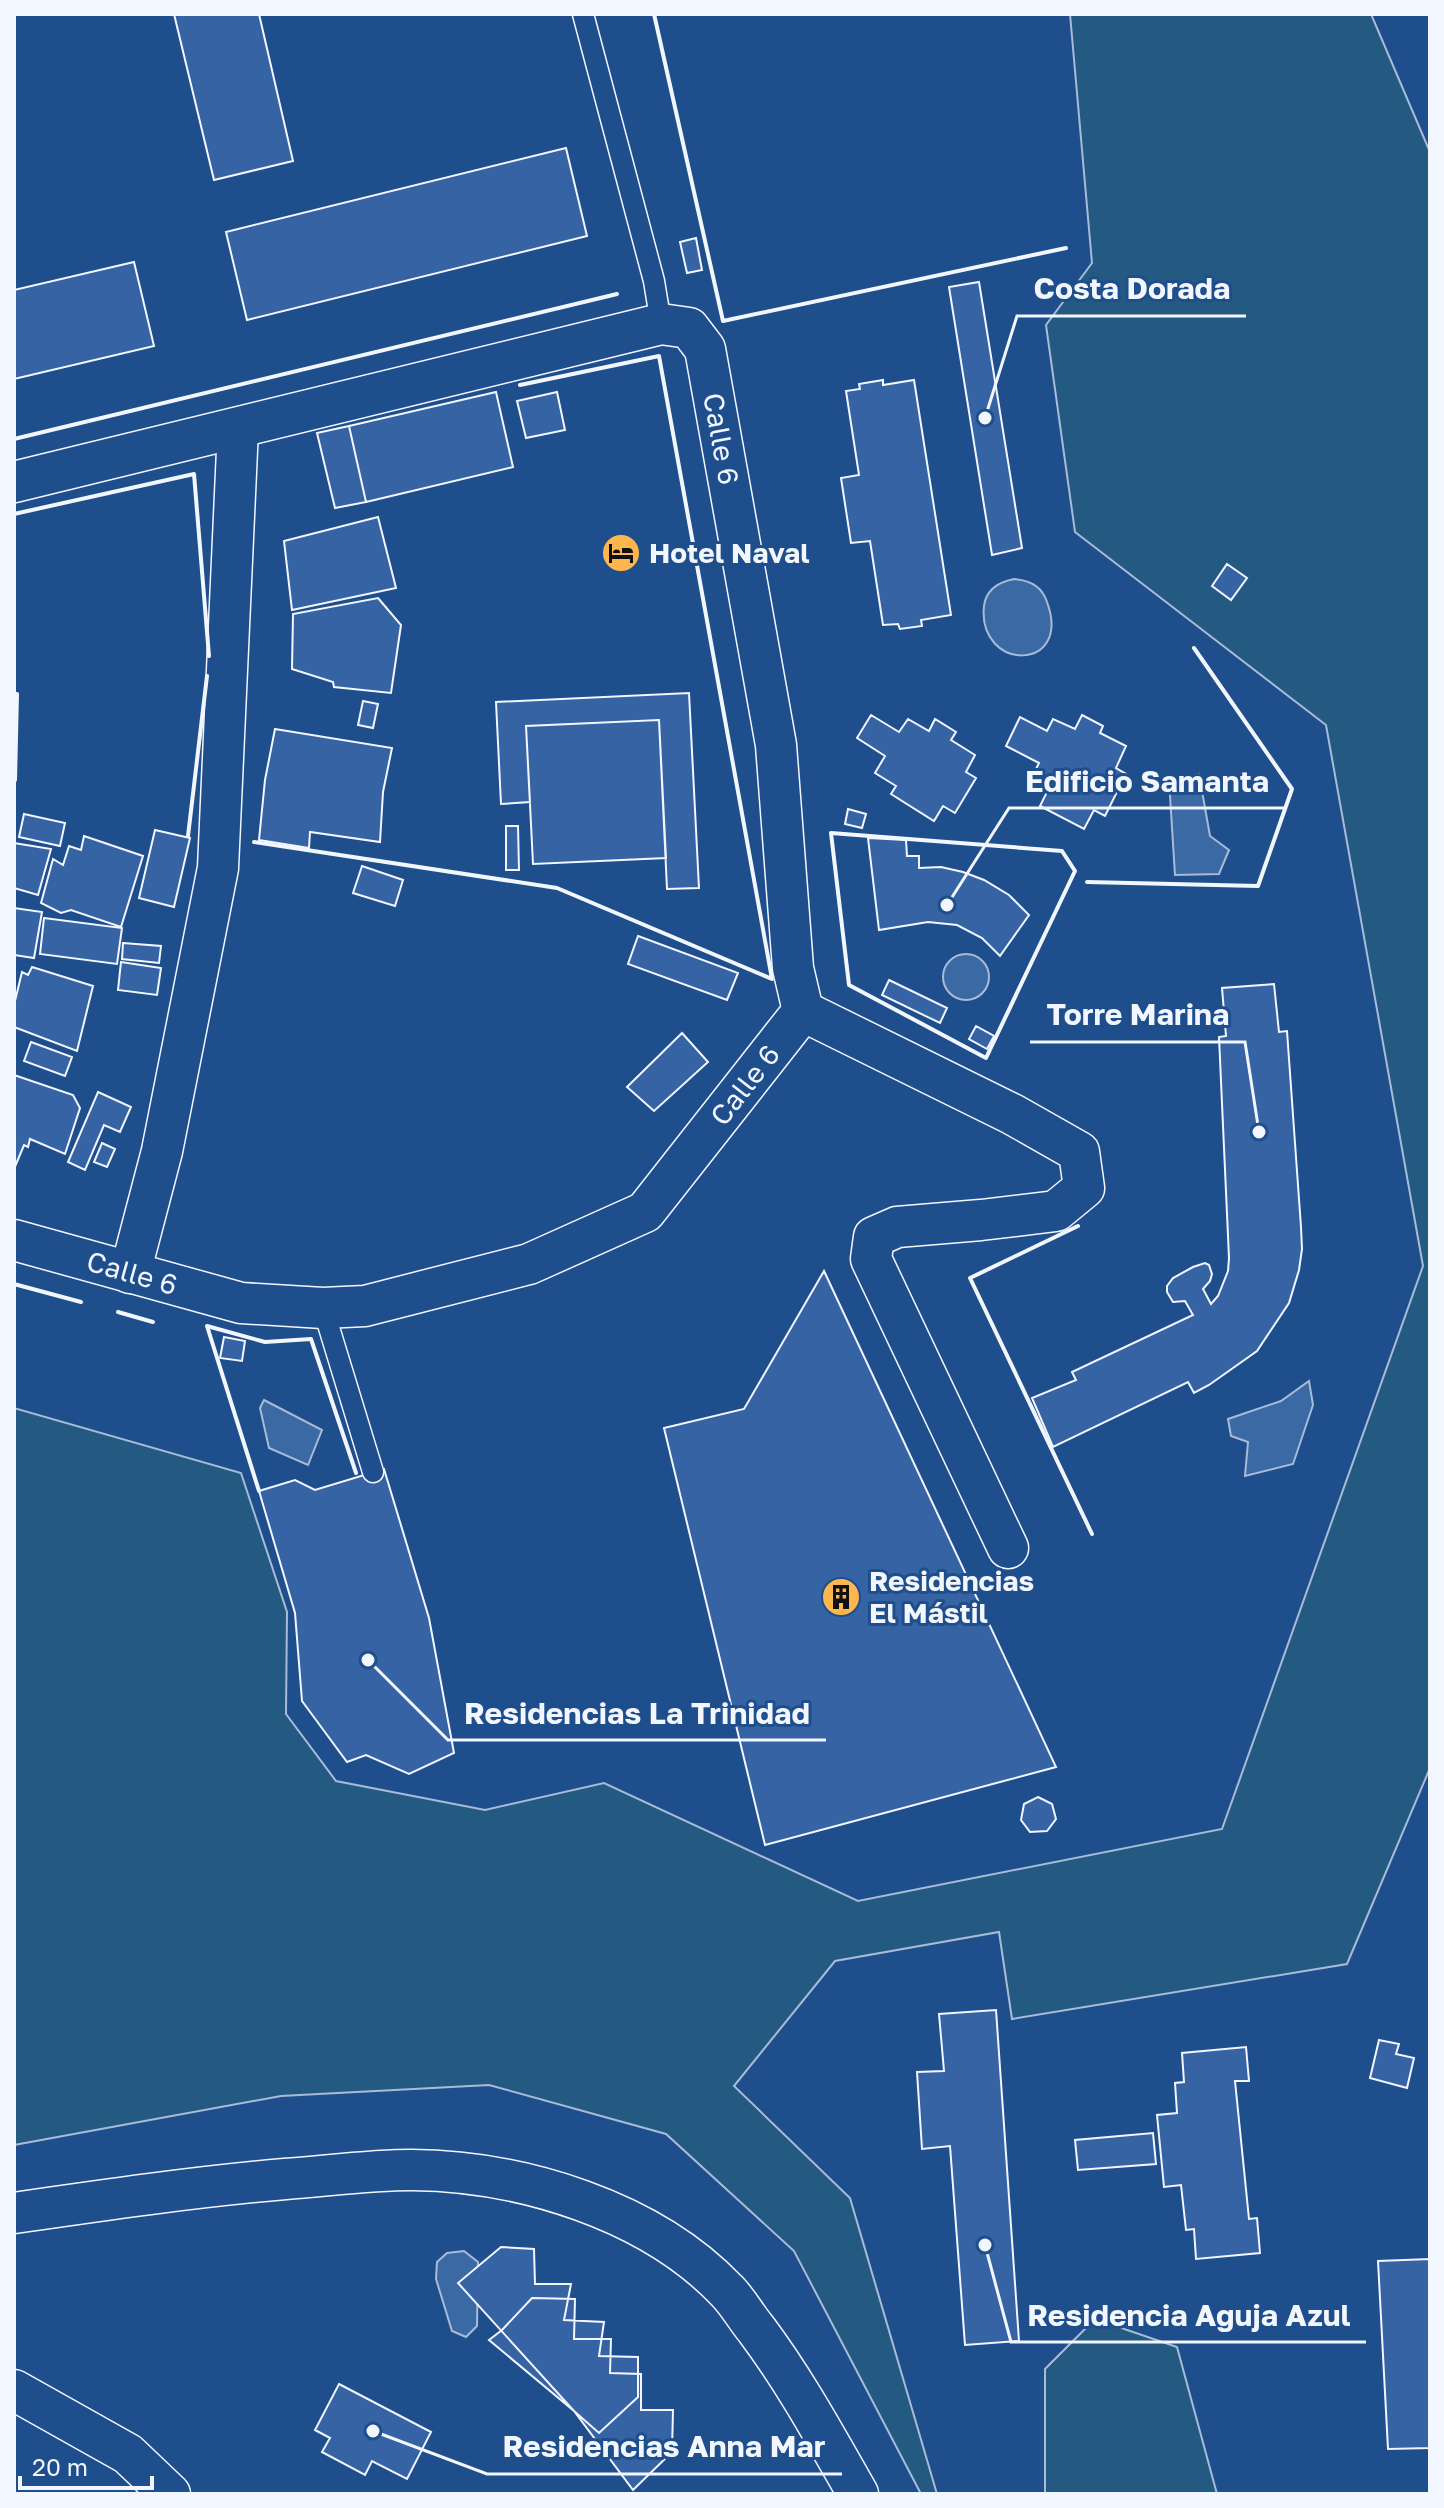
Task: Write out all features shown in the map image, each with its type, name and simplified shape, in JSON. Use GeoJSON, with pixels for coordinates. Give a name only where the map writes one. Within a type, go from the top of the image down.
{"type":"FeatureCollection","features":[{"type":"Feature","properties":{"kind":"street"},"geometry":{"type":"LineString","coordinates":[[14,482],[661,324]]}},
{"type":"Feature","properties":{"kind":"street","name":"Calle 6"},"geometry":{"type":"LineString","coordinates":[[14,1240],[241,1303],[323,1308],[365,1306],[529,1264],[645,1212],[803,1011],[793,968],[776,745],[705,349],[689,328],[661,324]]}},
{"type":"Feature","properties":{"kind":"street"},"geometry":{"type":"LineString","coordinates":[[130,1273],[162,1151],[218,868],[238,428]]}},
{"type":"Feature","properties":{"kind":"street"},"geometry":{"type":"LineString","coordinates":[[803,1011],[1012,1114],[1079,1152],[1084,1188],[1056,1211],[897,1227],[874,1237],[871,1259],[1008,1548]]}},
{"type":"Feature","properties":{"kind":"street"},"geometry":{"type":"LineString","coordinates":[[14,2213],[217,2185],[412,2170],[474,2174],[534,2185],[647,2228],[727,2291],[786,2369],[858,2494]]}},
{"type":"Feature","properties":{"kind":"street"},"geometry":{"type":"LineString","coordinates":[[19,2389],[128,2454],[170,2494]]}},
{"type":"Feature","properties":{"kind":"lane"},"geometry":{"type":"LineString","coordinates":[[583,14],[654,281],[661,324]]}},
{"type":"Feature","properties":{"kind":"lane"},"geometry":{"type":"LineString","coordinates":[[323,1308],[373,1472]]}},
{"type":"Feature","properties":{"kind":"shaded area"},"geometry":{"type":"Polygon","coordinates":[[[1070,14],[1371,14],[1430,152],[1430,1768],[1347,1964],[1012,2019],[999,1932],[835,1961],[734,2086],[850,2198],[937,2494],[921,2494],[794,2251],[666,2134],[489,2085],[281,2096],[14,2145],[14,1408],[241,1473],[287,1612],[286,1714],[336,1781],[485,1810],[604,1783],[858,1901],[1222,1829],[1423,1266],[1326,725],[1075,532],[1046,325],[1092,263],[1070,14]]]}},
{"type":"Feature","properties":{"kind":"shaded area"},"geometry":{"type":"Polygon","coordinates":[[[1014,579],[1030,582],[1042,592],[1047,602],[1051,625],[1047,642],[1037,652],[1023,655],[1008,652],[995,643],[986,628],[984,606],[987,595],[1003,582],[1014,579]]]}},
{"type":"Feature","properties":{"kind":"shaded area"},"geometry":{"type":"Polygon","coordinates":[[[1199,774],[1210,836],[1229,850],[1219,874],[1175,875],[1169,780],[1199,774]]]}},
{"type":"Feature","properties":{"kind":"shaded area"},"geometry":{"type":"Polygon","coordinates":[[[966,954],[982,961],[989,977],[982,993],[966,1000],[950,993],[943,977],[950,961],[966,954]]]}},
{"type":"Feature","properties":{"kind":"shaded area"},"geometry":{"type":"Polygon","coordinates":[[[1309,1381],[1313,1405],[1293,1464],[1245,1476],[1248,1442],[1231,1436],[1228,1419],[1281,1401],[1309,1381]]]}},
{"type":"Feature","properties":{"kind":"shaded area"},"geometry":{"type":"Polygon","coordinates":[[[264,1400],[322,1430],[308,1465],[269,1448],[260,1408],[264,1400]]]}},
{"type":"Feature","properties":{"kind":"shaded area"},"geometry":{"type":"Polygon","coordinates":[[[464,2251],[478,2262],[477,2326],[466,2337],[452,2331],[436,2279],[437,2262],[447,2253],[464,2251]]]}},
{"type":"Feature","properties":{"kind":"shaded area"},"geometry":{"type":"Polygon","coordinates":[[[1095,2319],[1177,2347],[1217,2494],[1045,2494],[1045,2369],[1095,2319]]]}},
{"type":"Feature","properties":{"kind":"building"},"geometry":{"type":"Polygon","coordinates":[[[174,14],[259,14],[293,161],[214,180],[174,14]]]}},
{"type":"Feature","properties":{"kind":"building"},"geometry":{"type":"Polygon","coordinates":[[[566,148],[587,236],[247,320],[226,232],[566,148]]]}},
{"type":"Feature","properties":{"kind":"building"},"geometry":{"type":"Polygon","coordinates":[[[696,238],[702,270],[687,273],[680,242],[696,238]]]}},
{"type":"Feature","properties":{"kind":"building"},"geometry":{"type":"Polygon","coordinates":[[[134,262],[154,346],[14,379],[14,290],[134,262]]]}},
{"type":"Feature","properties":{"kind":"building"},"geometry":{"type":"Polygon","coordinates":[[[979,282],[1022,548],[992,555],[949,287],[979,282]]]}},
{"type":"Feature","properties":{"kind":"building"},"geometry":{"type":"Polygon","coordinates":[[[883,380],[883,385],[914,380],[951,615],[921,620],[922,626],[900,629],[898,624],[883,625],[870,541],[851,543],[841,478],[859,475],[846,391],[860,389],[859,384],[883,380]]]}},
{"type":"Feature","properties":{"kind":"building"},"geometry":{"type":"Polygon","coordinates":[[[496,392],[513,467],[366,502],[349,426],[496,392]]]}},
{"type":"Feature","properties":{"kind":"building"},"geometry":{"type":"Polygon","coordinates":[[[557,392],[565,430],[526,438],[517,401],[557,392]]]}},
{"type":"Feature","properties":{"kind":"building"},"geometry":{"type":"Polygon","coordinates":[[[349,426],[366,502],[335,508],[317,433],[349,426]]]}},
{"type":"Feature","properties":{"kind":"building"},"geometry":{"type":"Polygon","coordinates":[[[378,517],[396,588],[292,610],[284,541],[378,517]]]}},
{"type":"Feature","properties":{"kind":"building"},"geometry":{"type":"Polygon","coordinates":[[[1227,564],[1247,578],[1231,600],[1212,586],[1227,564]]]}},
{"type":"Feature","properties":{"kind":"building"},"geometry":{"type":"Polygon","coordinates":[[[378,598],[401,625],[391,693],[334,687],[333,682],[292,669],[293,614],[378,598]]]}},
{"type":"Feature","properties":{"kind":"building"},"geometry":{"type":"Polygon","coordinates":[[[689,693],[699,888],[667,889],[659,720],[526,726],[530,802],[501,804],[496,702],[689,693]]]}},
{"type":"Feature","properties":{"kind":"building"},"geometry":{"type":"Polygon","coordinates":[[[363,701],[378,704],[373,728],[358,725],[363,701]]]}},
{"type":"Feature","properties":{"kind":"building"},"geometry":{"type":"Polygon","coordinates":[[[871,715],[899,732],[908,719],[929,731],[935,719],[956,732],[951,740],[975,755],[966,772],[976,778],[955,813],[943,806],[934,821],[891,794],[896,786],[875,773],[885,756],[857,738],[871,715]]]}},
{"type":"Feature","properties":{"kind":"building"},"geometry":{"type":"Polygon","coordinates":[[[1082,715],[1103,726],[1100,733],[1126,746],[1116,768],[1126,774],[1105,816],[1094,810],[1084,829],[1040,806],[1048,790],[1030,781],[1039,763],[1006,746],[1020,717],[1047,731],[1053,719],[1075,729],[1082,715]]]}},
{"type":"Feature","properties":{"kind":"building"},"geometry":{"type":"Polygon","coordinates":[[[659,720],[666,858],[533,864],[526,726],[659,720]]]}},
{"type":"Feature","properties":{"kind":"building"},"geometry":{"type":"Polygon","coordinates":[[[275,729],[392,748],[383,792],[380,842],[310,832],[309,848],[259,840],[265,780],[275,729]]]}},
{"type":"Feature","properties":{"kind":"building"},"geometry":{"type":"Polygon","coordinates":[[[848,809],[866,814],[862,828],[845,824],[848,809]]]}},
{"type":"Feature","properties":{"kind":"building"},"geometry":{"type":"Polygon","coordinates":[[[24,814],[65,823],[60,846],[19,837],[24,814]]]}},
{"type":"Feature","properties":{"kind":"building"},"geometry":{"type":"Polygon","coordinates":[[[506,826],[518,826],[519,870],[506,870],[506,826]]]}},
{"type":"Feature","properties":{"kind":"building"},"geometry":{"type":"Polygon","coordinates":[[[155,830],[190,838],[174,907],[139,898],[155,830]]]}},
{"type":"Feature","properties":{"kind":"building"},"geometry":{"type":"Polygon","coordinates":[[[84,836],[143,856],[121,927],[71,910],[61,913],[41,903],[53,859],[63,865],[69,846],[81,850],[84,836]]]}},
{"type":"Feature","properties":{"kind":"building"},"geometry":{"type":"Polygon","coordinates":[[[868,838],[906,840],[907,856],[919,856],[919,868],[941,867],[984,880],[1009,895],[1029,915],[1000,956],[982,938],[957,925],[928,922],[879,930],[868,838]]]}},
{"type":"Feature","properties":{"kind":"building"},"geometry":{"type":"Polygon","coordinates":[[[14,843],[51,849],[38,895],[14,888],[14,843]]]}},
{"type":"Feature","properties":{"kind":"building"},"geometry":{"type":"Polygon","coordinates":[[[362,866],[403,880],[395,906],[353,893],[362,866]]]}},
{"type":"Feature","properties":{"kind":"building"},"geometry":{"type":"Polygon","coordinates":[[[14,908],[42,912],[34,958],[14,955],[14,908]]]}},
{"type":"Feature","properties":{"kind":"building"},"geometry":{"type":"Polygon","coordinates":[[[44,918],[122,928],[117,964],[40,954],[44,918]]]}},
{"type":"Feature","properties":{"kind":"building"},"geometry":{"type":"Polygon","coordinates":[[[638,936],[738,973],[727,1000],[628,964],[638,936]]]}},
{"type":"Feature","properties":{"kind":"building"},"geometry":{"type":"Polygon","coordinates":[[[123,943],[161,946],[159,963],[122,959],[123,943]]]}},
{"type":"Feature","properties":{"kind":"building"},"geometry":{"type":"Polygon","coordinates":[[[121,962],[161,968],[157,995],[118,990],[121,962]]]}},
{"type":"Feature","properties":{"kind":"building"},"geometry":{"type":"Polygon","coordinates":[[[32,967],[93,986],[77,1051],[14,1027],[14,1005],[22,972],[28,975],[32,967]]]}},
{"type":"Feature","properties":{"kind":"building"},"geometry":{"type":"Polygon","coordinates":[[[889,980],[947,1008],[940,1023],[882,995],[889,980]]]}},
{"type":"Feature","properties":{"kind":"building"},"geometry":{"type":"Polygon","coordinates":[[[1274,984],[1279,1032],[1287,1031],[1301,1227],[1299,1270],[1289,1303],[1257,1351],[1209,1385],[1194,1393],[1188,1382],[1053,1447],[1032,1398],[1076,1380],[1072,1372],[1193,1315],[1185,1301],[1173,1302],[1167,1286],[1173,1278],[1193,1267],[1205,1263],[1209,1265],[1212,1274],[1203,1289],[1211,1304],[1218,1296],[1228,1271],[1229,1258],[1219,1037],[1226,1036],[1222,988],[1274,984]]]}},
{"type":"Feature","properties":{"kind":"building"},"geometry":{"type":"Polygon","coordinates":[[[976,1026],[994,1036],[987,1049],[969,1039],[976,1026]]]}},
{"type":"Feature","properties":{"kind":"building"},"geometry":{"type":"Polygon","coordinates":[[[682,1033],[708,1062],[654,1111],[627,1087],[682,1033]]]}},
{"type":"Feature","properties":{"kind":"building"},"geometry":{"type":"Polygon","coordinates":[[[31,1042],[72,1057],[65,1076],[24,1061],[31,1042]]]}},
{"type":"Feature","properties":{"kind":"building"},"geometry":{"type":"Polygon","coordinates":[[[14,1075],[73,1095],[80,1108],[65,1154],[30,1139],[28,1147],[24,1145],[14,1169],[14,1075]]]}},
{"type":"Feature","properties":{"kind":"building"},"geometry":{"type":"Polygon","coordinates":[[[98,1092],[131,1107],[120,1132],[104,1125],[85,1170],[68,1162],[98,1092]]]}},
{"type":"Feature","properties":{"kind":"building"},"geometry":{"type":"Polygon","coordinates":[[[102,1143],[115,1149],[107,1167],[94,1162],[102,1143]]]}},
{"type":"Feature","properties":{"kind":"building","name":"Residencias El Mástil"},"geometry":{"type":"Polygon","coordinates":[[[824,1271],[1056,1767],[765,1845],[664,1428],[744,1409],[824,1271]]]}},
{"type":"Feature","properties":{"kind":"building"},"geometry":{"type":"Polygon","coordinates":[[[224,1337],[245,1341],[242,1361],[220,1358],[224,1337]]]}},
{"type":"Feature","properties":{"kind":"building"},"geometry":{"type":"Polygon","coordinates":[[[384,1469],[429,1618],[454,1753],[409,1774],[366,1755],[347,1762],[302,1701],[295,1613],[259,1491],[295,1480],[315,1490],[384,1469]]]}},
{"type":"Feature","properties":{"kind":"building"},"geometry":{"type":"Polygon","coordinates":[[[1038,1797],[1052,1804],[1056,1819],[1047,1831],[1030,1832],[1021,1820],[1024,1804],[1038,1797]]]}},
{"type":"Feature","properties":{"kind":"building"},"geometry":{"type":"Polygon","coordinates":[[[996,2010],[1019,2341],[965,2345],[950,2146],[922,2149],[917,2072],[944,2071],[939,2014],[996,2010]]]}},
{"type":"Feature","properties":{"kind":"building"},"geometry":{"type":"Polygon","coordinates":[[[1379,2040],[1399,2044],[1396,2054],[1414,2058],[1407,2088],[1370,2078],[1379,2040]]]}},
{"type":"Feature","properties":{"kind":"building"},"geometry":{"type":"Polygon","coordinates":[[[1246,2047],[1249,2081],[1235,2081],[1249,2219],[1257,2218],[1260,2253],[1196,2259],[1194,2229],[1186,2230],[1181,2185],[1164,2187],[1157,2115],[1177,2113],[1175,2083],[1184,2082],[1182,2053],[1246,2047]]]}},
{"type":"Feature","properties":{"kind":"building"},"geometry":{"type":"Polygon","coordinates":[[[1153,2133],[1156,2164],[1078,2170],[1075,2140],[1153,2133]]]}},
{"type":"Feature","properties":{"kind":"building"},"geometry":{"type":"Polygon","coordinates":[[[501,2247],[534,2249],[535,2284],[571,2284],[564,2320],[604,2322],[599,2356],[638,2357],[638,2397],[599,2433],[574,2411],[458,2283],[501,2247]]]}},
{"type":"Feature","properties":{"kind":"building"},"geometry":{"type":"Polygon","coordinates":[[[1430,2259],[1430,2448],[1388,2449],[1378,2261],[1430,2259]]]}},
{"type":"Feature","properties":{"kind":"building"},"geometry":{"type":"Polygon","coordinates":[[[532,2298],[575,2299],[574,2339],[611,2339],[610,2373],[641,2374],[641,2410],[673,2410],[672,2452],[633,2490],[574,2411],[489,2340],[532,2298]]]}},
{"type":"Feature","properties":{"kind":"building"},"geometry":{"type":"Polygon","coordinates":[[[339,2384],[431,2432],[407,2479],[372,2461],[365,2475],[322,2452],[330,2438],[315,2430],[339,2384]]]}},
{"type":"Feature","properties":{"kind":"wall"},"geometry":{"type":"LineString","coordinates":[[654,14],[723,321],[1066,248]]}},
{"type":"Feature","properties":{"kind":"wall"},"geometry":{"type":"LineString","coordinates":[[14,439],[617,294]]}},
{"type":"Feature","properties":{"kind":"wall"},"geometry":{"type":"LineString","coordinates":[[520,385],[659,356],[772,979]]}},
{"type":"Feature","properties":{"kind":"wall"},"geometry":{"type":"LineString","coordinates":[[14,514],[194,474],[209,656]]}},
{"type":"Feature","properties":{"kind":"wall"},"geometry":{"type":"LineString","coordinates":[[1087,882],[1258,886],[1292,789],[1194,648]]}},
{"type":"Feature","properties":{"kind":"wall"},"geometry":{"type":"LineString","coordinates":[[188,836],[207,676]]}},
{"type":"Feature","properties":{"kind":"wall"},"geometry":{"type":"LineString","coordinates":[[14,694],[17,694],[15,780]]}},
{"type":"Feature","properties":{"kind":"wall"},"geometry":{"type":"LineString","coordinates":[[831,833],[1062,851],[1075,871],[986,1058],[849,985],[831,833]]}},
{"type":"Feature","properties":{"kind":"wall"},"geometry":{"type":"LineString","coordinates":[[254,842],[557,888],[772,979]]}},
{"type":"Feature","properties":{"kind":"wall"},"geometry":{"type":"LineString","coordinates":[[1078,1226],[970,1278],[1092,1534]]}},
{"type":"Feature","properties":{"kind":"wall"},"geometry":{"type":"LineString","coordinates":[[14,1284],[81,1302]]}},
{"type":"Feature","properties":{"kind":"wall"},"geometry":{"type":"LineString","coordinates":[[118,1312],[153,1322]]}},
{"type":"Feature","properties":{"kind":"wall"},"geometry":{"type":"LineString","coordinates":[[259,1491],[207,1326],[265,1342],[311,1339],[356,1473]]}},
{"type":"Feature","properties":{"kind":"place","name":"Costa Dorada"},"geometry":{"type":"Point","coordinates":[985,418]}},
{"type":"Feature","properties":{"kind":"place","name":"Hotel Naval"},"geometry":{"type":"Point","coordinates":[621,553]}},
{"type":"Feature","properties":{"kind":"place","name":"Edificio Samanta"},"geometry":{"type":"Point","coordinates":[947,905]}},
{"type":"Feature","properties":{"kind":"place","name":"Torre Marina"},"geometry":{"type":"Point","coordinates":[1259,1132]}},
{"type":"Feature","properties":{"kind":"place","name":"Residencias El Mástil"},"geometry":{"type":"Point","coordinates":[841,1597]}},
{"type":"Feature","properties":{"kind":"place","name":"Residencias La Trinidad"},"geometry":{"type":"Point","coordinates":[368,1660]}},
{"type":"Feature","properties":{"kind":"place","name":"Residencia Aguja Azul"},"geometry":{"type":"Point","coordinates":[985,2245]}},
{"type":"Feature","properties":{"kind":"place","name":"Residencias Anna Mar"},"geometry":{"type":"Point","coordinates":[373,2431]}}]}
